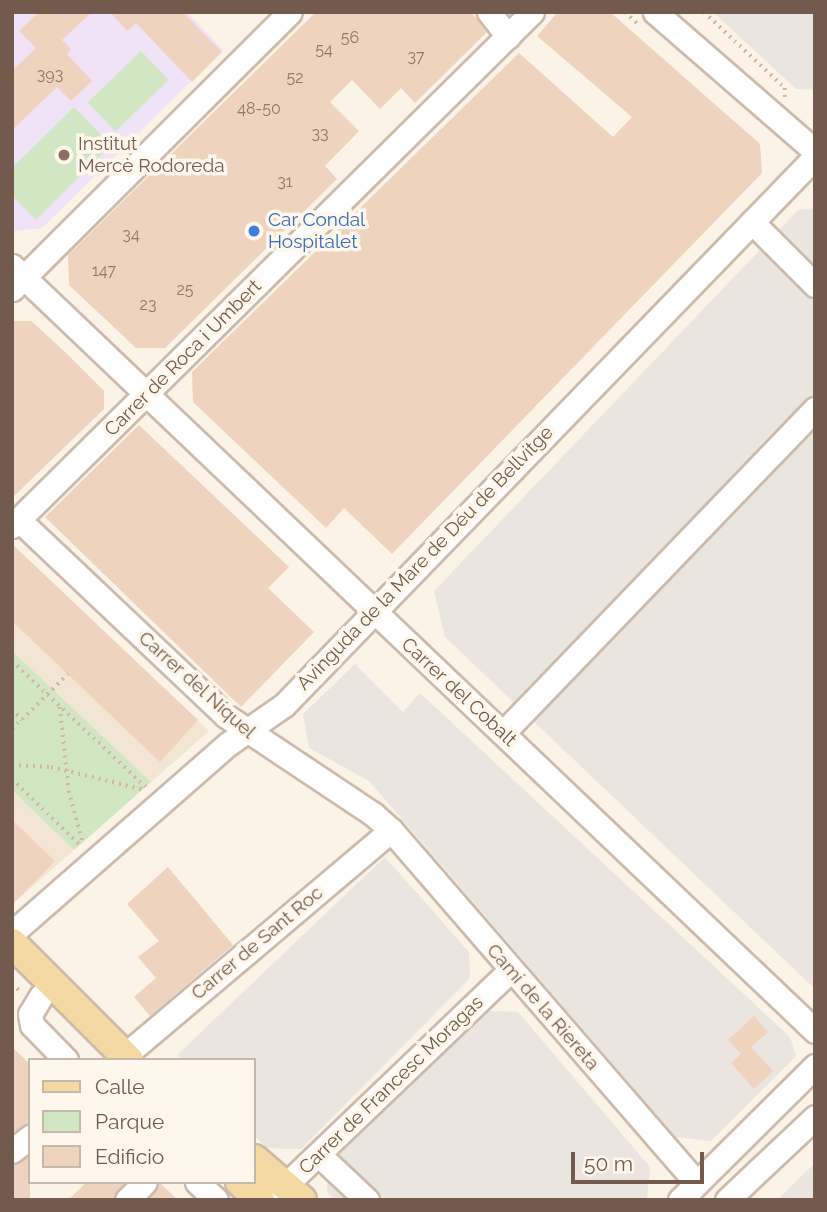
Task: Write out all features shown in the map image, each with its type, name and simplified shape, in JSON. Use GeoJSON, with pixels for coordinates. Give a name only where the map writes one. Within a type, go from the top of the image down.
{"type":"FeatureCollection","features":[{"type":"Feature","properties":{"kind":"main road"},"geometry":{"type":"LineString","coordinates":[[12,943],[118,1058]]}},
{"type":"Feature","properties":{"kind":"main road"},"geometry":{"type":"LineString","coordinates":[[12,969],[118,1058]]}},
{"type":"Feature","properties":{"kind":"main road"},"geometry":{"type":"LineString","coordinates":[[256,1161],[286,1195]]}},
{"type":"Feature","properties":{"kind":"main road"},"geometry":{"type":"LineString","coordinates":[[242,1184],[260,1200]]}},
{"type":"Feature","properties":{"kind":"street"},"geometry":{"type":"LineString","coordinates":[[16,277],[290,12]]}},
{"type":"Feature","properties":{"kind":"street","name":"Carrer de Roca i Umbert"},"geometry":{"type":"LineString","coordinates":[[15,523],[145,394],[493,17],[532,12]]}},
{"type":"Feature","properties":{"kind":"street"},"geometry":{"type":"LineString","coordinates":[[655,12],[815,151]]}},
{"type":"Feature","properties":{"kind":"street","name":"Avinguda de la Mare de Déu de Bellvitge"},"geometry":{"type":"LineString","coordinates":[[12,933],[245,732],[284,705],[815,158]]}},
{"type":"Feature","properties":{"kind":"street"},"geometry":{"type":"LineString","coordinates":[[752,222],[815,285]]}},
{"type":"Feature","properties":{"kind":"street","name":"Carrer del Cobalt"},"geometry":{"type":"LineString","coordinates":[[16,277],[145,394],[815,1031]]}},
{"type":"Feature","properties":{"kind":"street"},"geometry":{"type":"LineString","coordinates":[[503,733],[815,409]]}},
{"type":"Feature","properties":{"kind":"street","name":"Carrer del Níquel"},"geometry":{"type":"LineString","coordinates":[[15,523],[245,732],[373,814],[391,831]]}},
{"type":"Feature","properties":{"kind":"street","name":"Camí de la Riereta"},"geometry":{"type":"LineString","coordinates":[[391,831],[697,1183]]}},
{"type":"Feature","properties":{"kind":"street","name":"Carrer de Sant Roc"},"geometry":{"type":"LineString","coordinates":[[118,1058],[391,831]]}},
{"type":"Feature","properties":{"kind":"street","name":"Carrer de Francesc Moragas"},"geometry":{"type":"LineString","coordinates":[[286,1195],[319,1155],[510,970]]}},
{"type":"Feature","properties":{"kind":"street"},"geometry":{"type":"LineString","coordinates":[[41,996],[30,1014],[32,1025],[64,1058]]}},
{"type":"Feature","properties":{"kind":"street"},"geometry":{"type":"LineString","coordinates":[[680,1200],[815,1066]]}},
{"type":"Feature","properties":{"kind":"street"},"geometry":{"type":"LineString","coordinates":[[727,1200],[815,1117]]}},
{"type":"Feature","properties":{"kind":"street"},"geometry":{"type":"LineString","coordinates":[[319,1155],[367,1200]]}},
{"type":"Feature","properties":{"kind":"street"},"geometry":{"type":"LineString","coordinates":[[127,1200],[143,1184]]}},
{"type":"Feature","properties":{"kind":"street"},"geometry":{"type":"LineString","coordinates":[[199,1184],[216,1200]]}},
{"type":"Feature","properties":{"kind":"path"},"geometry":{"type":"LineString","coordinates":[[704,12],[785,88],[785,100],[791,105]]}},
{"type":"Feature","properties":{"kind":"path"},"geometry":{"type":"LineString","coordinates":[[12,660],[150,792],[66,771],[12,765]]}},
{"type":"Feature","properties":{"kind":"path"},"geometry":{"type":"LineString","coordinates":[[12,729],[68,674]]}},
{"type":"Feature","properties":{"kind":"path"},"geometry":{"type":"LineString","coordinates":[[12,779],[85,849],[66,771],[60,706]]}},
{"type":"Feature","properties":{"kind":"path"},"geometry":{"type":"LineString","coordinates":[[12,709],[22,720]]}},
{"type":"Feature","properties":{"kind":"shaded area","name":"Institut Mercè Rodoreda"},"geometry":{"type":"Polygon","coordinates":[[[12,12],[187,12],[223,50],[42,228],[14,231],[12,12]]]}},
{"type":"Feature","properties":{"kind":"shaded area"},"geometry":{"type":"Polygon","coordinates":[[[713,12],[815,12],[815,90],[796,89],[713,12]]]}},
{"type":"Feature","properties":{"kind":"shaded area"},"geometry":{"type":"Polygon","coordinates":[[[815,208],[815,989],[445,637],[434,591],[798,210],[815,208]]]}},
{"type":"Feature","properties":{"kind":"shaded area"},"geometry":{"type":"Polygon","coordinates":[[[17,549],[209,731],[16,901],[12,898],[12,554],[17,549]]]}},
{"type":"Feature","properties":{"kind":"shaded area"},"geometry":{"type":"Polygon","coordinates":[[[355,664],[403,712],[420,693],[790,1037],[796,1056],[711,1141],[676,1137],[369,781],[309,748],[303,714],[355,664]]]}},
{"type":"Feature","properties":{"kind":"shaded area"},"geometry":{"type":"Polygon","coordinates":[[[385,857],[469,952],[470,978],[301,1149],[266,1148],[256,1137],[256,1058],[180,1058],[177,1055],[385,857]]]}},
{"type":"Feature","properties":{"kind":"shaded area"},"geometry":{"type":"Polygon","coordinates":[[[487,1011],[518,1012],[650,1167],[647,1200],[335,1200],[327,1192],[329,1164],[487,1011]]]}},
{"type":"Feature","properties":{"kind":"shaded area"},"geometry":{"type":"Polygon","coordinates":[[[815,1163],[815,1200],[777,1200],[815,1163]]]}},
{"type":"Feature","properties":{"kind":"green space"},"geometry":{"type":"Polygon","coordinates":[[[141,51],[169,80],[116,131],[88,102],[141,51]]]}},
{"type":"Feature","properties":{"kind":"green space"},"geometry":{"type":"Polygon","coordinates":[[[74,107],[111,145],[36,220],[12,196],[12,168],[74,107]]]}},
{"type":"Feature","properties":{"kind":"green space"},"geometry":{"type":"Polygon","coordinates":[[[12,651],[151,782],[74,850],[12,790],[12,651]]]}},
{"type":"Feature","properties":{"kind":"building"},"geometry":{"type":"Polygon","coordinates":[[[39,12],[92,12],[62,40],[71,49],[67,54],[92,81],[71,101],[57,87],[12,130],[12,71],[36,48],[19,31],[39,12]]]}},
{"type":"Feature","properties":{"kind":"building"},"geometry":{"type":"Polygon","coordinates":[[[110,12],[183,12],[222,52],[192,82],[136,23],[127,31],[110,12]]]}},
{"type":"Feature","properties":{"kind":"building"},"geometry":{"type":"Polygon","coordinates":[[[316,12],[471,12],[487,32],[415,103],[401,88],[380,109],[352,80],[330,102],[359,131],[325,166],[337,179],[165,348],[136,348],[69,285],[68,255],[316,12]]]}},
{"type":"Feature","properties":{"kind":"building"},"geometry":{"type":"Polygon","coordinates":[[[558,12],[610,12],[760,144],[762,173],[392,554],[344,508],[326,528],[193,402],[192,372],[519,53],[613,137],[632,117],[537,36],[558,12]]]}},
{"type":"Feature","properties":{"kind":"building"},"geometry":{"type":"Polygon","coordinates":[[[12,321],[31,321],[63,350],[104,391],[104,409],[12,498],[12,321]]]}},
{"type":"Feature","properties":{"kind":"building"},"geometry":{"type":"Polygon","coordinates":[[[139,425],[289,567],[268,588],[314,632],[241,707],[45,517],[139,425]]]}},
{"type":"Feature","properties":{"kind":"building"},"geometry":{"type":"Polygon","coordinates":[[[12,544],[198,720],[160,762],[12,621],[12,544]]]}},
{"type":"Feature","properties":{"kind":"building"},"geometry":{"type":"Polygon","coordinates":[[[12,820],[55,861],[12,905],[12,820]]]}},
{"type":"Feature","properties":{"kind":"building"},"geometry":{"type":"Polygon","coordinates":[[[168,867],[233,945],[150,1016],[134,997],[156,978],[138,957],[159,941],[127,904],[168,867]]]}},
{"type":"Feature","properties":{"kind":"building"},"geometry":{"type":"Polygon","coordinates":[[[754,1016],[768,1032],[751,1047],[773,1071],[754,1089],[731,1063],[741,1054],[728,1040],[754,1016]]]}},
{"type":"Feature","properties":{"kind":"building"},"geometry":{"type":"Polygon","coordinates":[[[12,1047],[28,1062],[28,1124],[12,1133],[12,1047]]]}},
{"type":"Feature","properties":{"kind":"building"},"geometry":{"type":"Polygon","coordinates":[[[28,1156],[30,1200],[12,1200],[12,1165],[28,1156]]]}},
{"type":"Feature","properties":{"kind":"building"},"geometry":{"type":"Polygon","coordinates":[[[85,1184],[124,1184],[113,1200],[68,1200],[85,1184]]]}},
{"type":"Feature","properties":{"kind":"building"},"geometry":{"type":"Polygon","coordinates":[[[158,1184],[161,1184],[178,1200],[147,1200],[158,1184]]]}},
{"type":"Feature","properties":{"kind":"place","name":"Institut Mercè Rodoreda"},"geometry":{"type":"Point","coordinates":[64,155]}},
{"type":"Feature","properties":{"kind":"place","name":"Car Condal Hospitalet"},"geometry":{"type":"Point","coordinates":[254,231]}}]}
